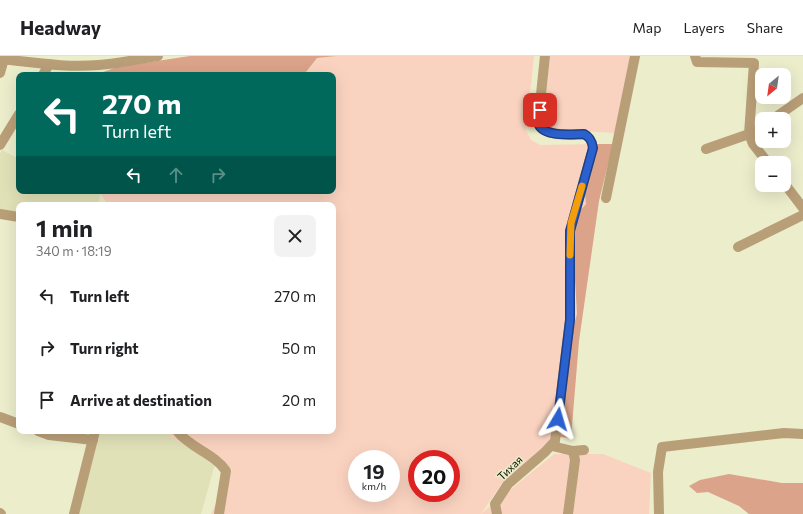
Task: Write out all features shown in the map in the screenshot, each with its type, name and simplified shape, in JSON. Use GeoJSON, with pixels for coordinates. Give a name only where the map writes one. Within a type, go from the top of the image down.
{"type":"FeatureCollection","features":[{"type":"Feature","properties":{"kind":"street"},"geometry":{"type":"LineString","coordinates":[[68,66],[74,56]]}},
{"type":"Feature","properties":{"kind":"street"},"geometry":{"type":"LineString","coordinates":[[0,72],[2,59],[68,66],[97,66],[158,56]]}},
{"type":"Feature","properties":{"kind":"street"},"geometry":{"type":"LineString","coordinates":[[545,56],[538,123],[546,132],[584,134],[588,136],[593,148],[570,231],[570,320],[557,433],[552,446],[573,451],[584,450]]}},
{"type":"Feature","properties":{"kind":"street"},"geometry":{"type":"LineString","coordinates":[[606,198],[635,56]]}},
{"type":"Feature","properties":{"kind":"street"},"geometry":{"type":"LineString","coordinates":[[695,56],[697,62],[754,63],[749,134],[753,144],[762,156]]}},
{"type":"Feature","properties":{"kind":"street"},"geometry":{"type":"LineString","coordinates":[[45,72],[50,64]]}},
{"type":"Feature","properties":{"kind":"street"},"geometry":{"type":"LineString","coordinates":[[783,112],[803,98]]}},
{"type":"Feature","properties":{"kind":"street"},"geometry":{"type":"LineString","coordinates":[[0,145],[16,119]]}},
{"type":"Feature","properties":{"kind":"street"},"geometry":{"type":"LineString","coordinates":[[706,150],[755,130]]}},
{"type":"Feature","properties":{"kind":"street"},"geometry":{"type":"LineString","coordinates":[[791,192],[803,208]]}},
{"type":"Feature","properties":{"kind":"street"},"geometry":{"type":"LineString","coordinates":[[0,214],[16,217]]}},
{"type":"Feature","properties":{"kind":"street"},"geometry":{"type":"LineString","coordinates":[[738,247],[803,215]]}},
{"type":"Feature","properties":{"kind":"street"},"geometry":{"type":"LineString","coordinates":[[0,417],[16,423]]}},
{"type":"Feature","properties":{"kind":"street"},"geometry":{"type":"LineString","coordinates":[[659,514],[658,483],[662,447],[784,433],[803,434]]}},
{"type":"Feature","properties":{"kind":"street"},"geometry":{"type":"LineString","coordinates":[[46,434],[94,436],[74,514]]}},
{"type":"Feature","properties":{"kind":"street"},"geometry":{"type":"LineString","coordinates":[[180,434],[185,440],[221,464],[226,471],[219,514]]}},
{"type":"Feature","properties":{"kind":"street","name":"Тихая"},"geometry":{"type":"LineString","coordinates":[[497,514],[495,504],[508,484],[552,446]]}},
{"type":"Feature","properties":{"kind":"street"},"geometry":{"type":"LineString","coordinates":[[568,514],[575,460],[573,451]]}},
{"type":"Feature","properties":{"kind":"shaded area"},"geometry":{"type":"Polygon","coordinates":[[[190,56],[337,56],[317,58],[306,72],[103,72],[117,67],[190,56]]]}},
{"type":"Feature","properties":{"kind":"shaded area"},"geometry":{"type":"Polygon","coordinates":[[[337,56],[534,56],[526,130],[531,140],[540,145],[596,144],[584,185],[586,204],[576,215],[574,283],[577,314],[552,443],[502,483],[481,514],[211,514],[232,469],[215,464],[167,434],[336,434],[336,202],[106,202],[101,194],[336,194],[336,72],[306,72],[317,58],[337,56]]]}},
{"type":"Feature","properties":{"kind":"shaded area"},"geometry":{"type":"Polygon","coordinates":[[[550,56],[632,56],[615,133],[548,129],[543,125],[550,56]]]}},
{"type":"Feature","properties":{"kind":"shaded area"},"geometry":{"type":"Polygon","coordinates":[[[596,144],[613,144],[599,201],[579,341],[571,438],[560,437],[573,329],[577,314],[572,230],[576,215],[586,204],[584,185],[596,144]]]}},
{"type":"Feature","properties":{"kind":"shaded area"},"geometry":{"type":"Polygon","coordinates":[[[2,150],[16,157],[16,194],[100,194],[99,202],[16,202],[16,212],[0,209],[0,153],[2,150]]]}},
{"type":"Feature","properties":{"kind":"shaded area"},"geometry":{"type":"Polygon","coordinates":[[[98,434],[167,434],[215,464],[201,514],[77,514],[98,434]]]}},
{"type":"Feature","properties":{"kind":"shaded area"},"geometry":{"type":"Polygon","coordinates":[[[554,454],[603,454],[651,473],[649,514],[481,514],[554,454]]]}},
{"type":"Feature","properties":{"kind":"shaded area"},"geometry":{"type":"Polygon","coordinates":[[[729,474],[782,483],[803,483],[803,514],[749,514],[739,506],[708,492],[697,493],[689,486],[700,480],[729,474]]]}},
{"type":"Feature","properties":{"kind":"slow traffic"},"geometry":{"type":"LineString","coordinates":[[570,255],[571,223],[582,186]]}},
{"type":"Feature","properties":{"kind":"route"},"geometry":{"type":"LineString","coordinates":[[540,110],[538,123],[546,132],[584,134],[588,136],[593,148],[571,223],[570,320],[558,419]]}}]}
